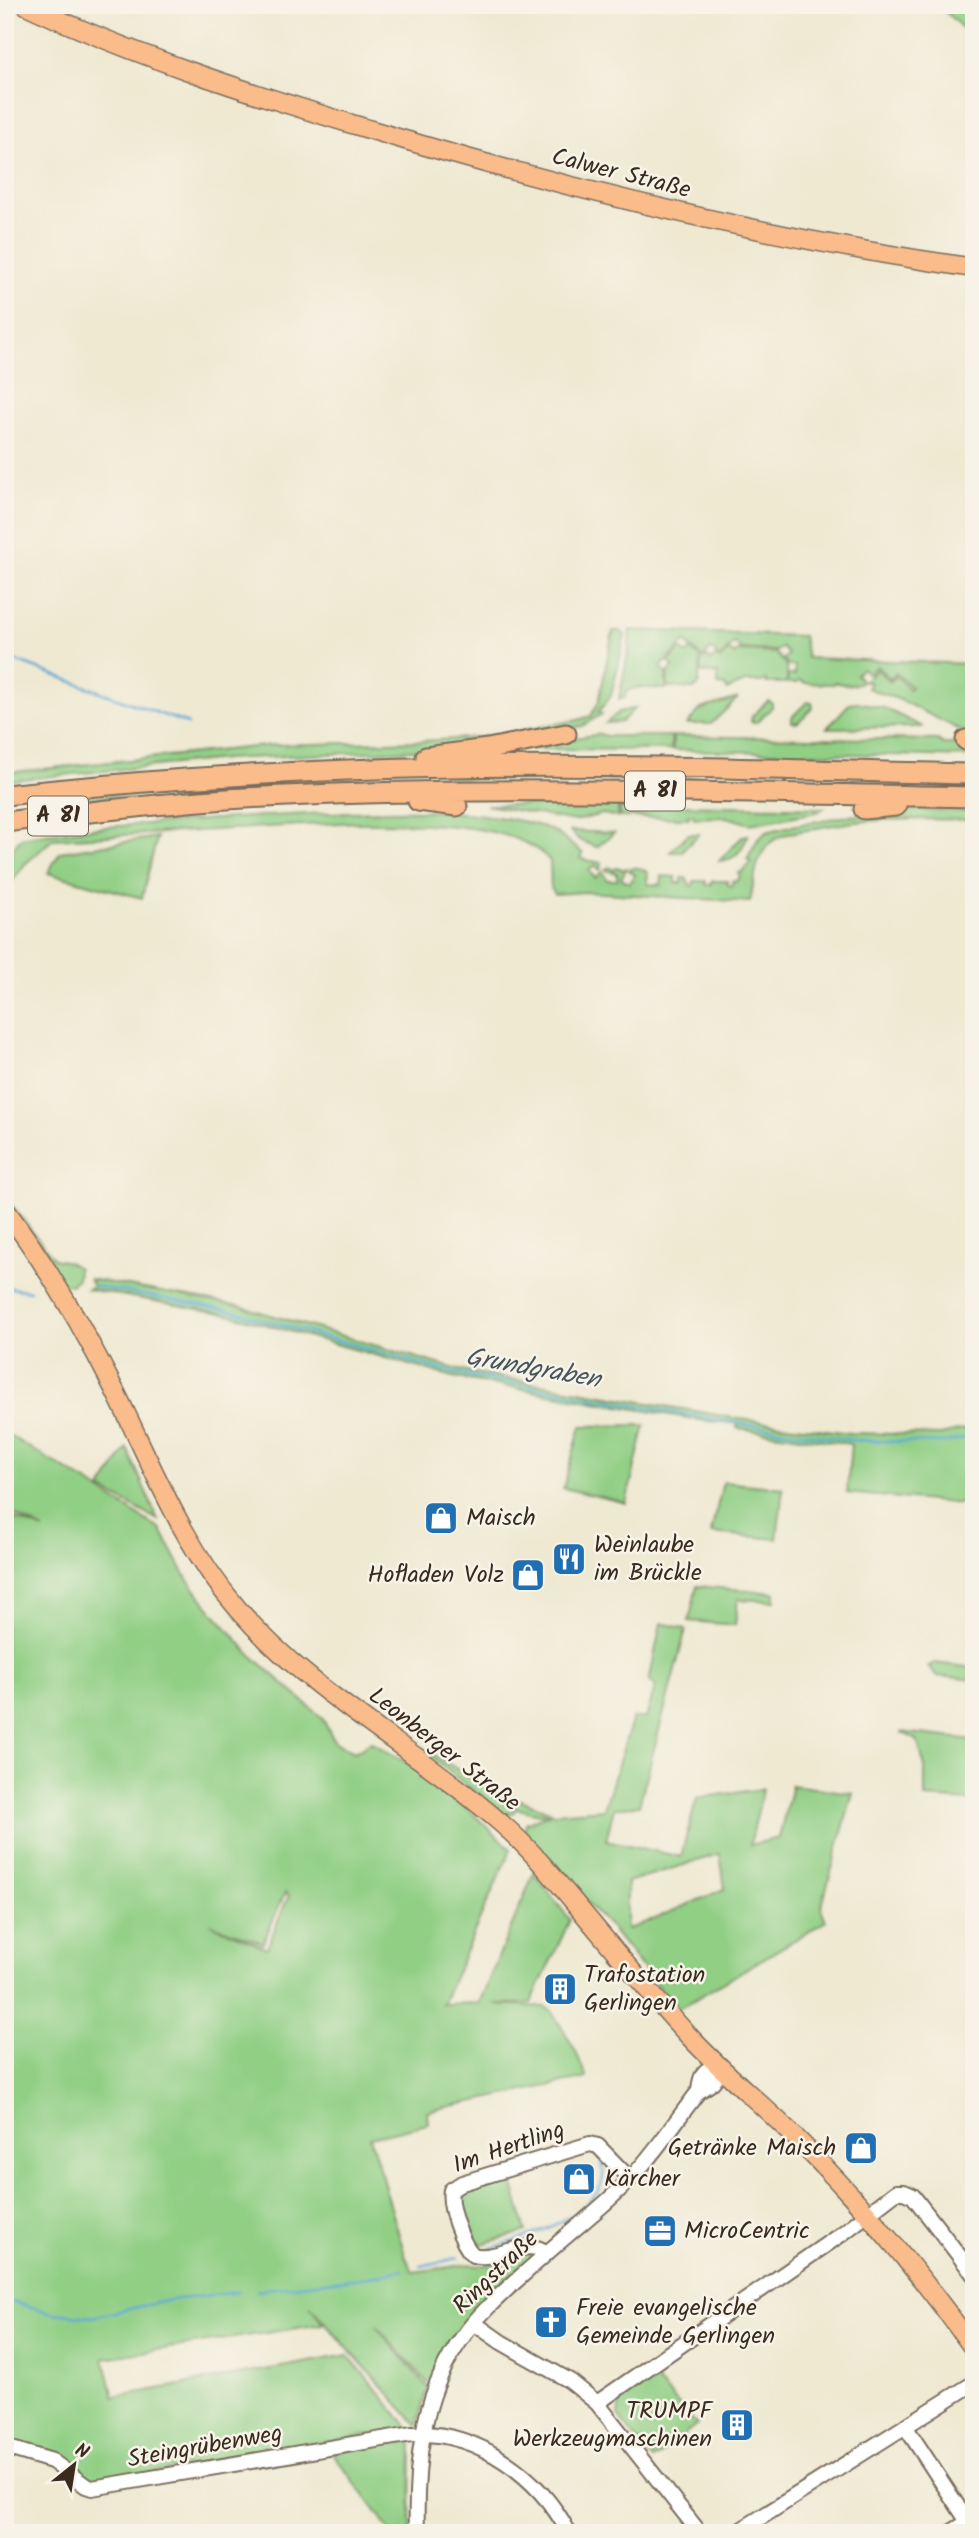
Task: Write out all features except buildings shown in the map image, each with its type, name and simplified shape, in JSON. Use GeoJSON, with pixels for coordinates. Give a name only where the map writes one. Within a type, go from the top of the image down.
{"type":"FeatureCollection","features":[{"type":"Feature","properties":{"kind":"highway"},"geometry":{"type":"LineString","coordinates":[[389,769],[432,755],[488,749],[566,734]]}},
{"type":"Feature","properties":{"kind":"highway","name":"A 81"},"geometry":{"type":"LineString","coordinates":[[5,795],[193,779],[389,769],[591,766],[974,774]]}},
{"type":"Feature","properties":{"kind":"highway","name":"A 81"},"geometry":{"type":"LineString","coordinates":[[5,822],[224,799],[351,794],[626,790],[966,797]]}},
{"type":"Feature","properties":{"kind":"highway"},"geometry":{"type":"LineString","coordinates":[[351,794],[457,806]]}},
{"type":"Feature","properties":{"kind":"highway"},"geometry":{"type":"LineString","coordinates":[[864,809],[966,797]]}},
{"type":"Feature","properties":{"kind":"main road","name":"Calwer Straße"},"geometry":{"type":"LineString","coordinates":[[26,5],[91,36],[263,97],[493,167],[706,220],[880,254],[974,268]]}},
{"type":"Feature","properties":{"kind":"main road","name":"Leonberger Straße"},"geometry":{"type":"LineString","coordinates":[[5,1209],[57,1284],[81,1326],[178,1522],[215,1580],[239,1610],[300,1670],[453,1782],[507,1828],[557,1882],[654,1999],[718,2065],[800,2141],[868,2214],[931,2290],[974,2349]]}},
{"type":"Feature","properties":{"kind":"street","name":"Ringstraße"},"geometry":{"type":"LineString","coordinates":[[416,2533],[423,2434],[436,2383],[457,2344],[474,2323],[547,2253],[630,2179],[699,2091],[718,2076],[718,2065]]}},
{"type":"Feature","properties":{"kind":"street","name":"Im Hertling"},"geometry":{"type":"LineString","coordinates":[[547,2253],[539,2247],[528,2247],[489,2257],[473,2255],[463,2242],[450,2197],[451,2190],[462,2183],[590,2144],[598,2146],[630,2179]]}},
{"type":"Feature","properties":{"kind":"street"},"geometry":{"type":"LineString","coordinates":[[597,2403],[896,2192],[913,2196],[973,2272]]}},
{"type":"Feature","properties":{"kind":"street"},"geometry":{"type":"LineString","coordinates":[[474,2323],[501,2342],[570,2381],[597,2403],[700,2533]]}},
{"type":"Feature","properties":{"kind":"street"},"geometry":{"type":"LineString","coordinates":[[736,2533],[974,2383]]}},
{"type":"Feature","properties":{"kind":"street"},"geometry":{"type":"LineString","coordinates":[[905,2426],[971,2526],[950,2533]]}},
{"type":"Feature","properties":{"kind":"street","name":"Steingrübenweg"},"geometry":{"type":"LineString","coordinates":[[5,2446],[52,2461],[92,2488],[435,2434],[460,2441],[507,2462],[532,2482],[552,2505],[569,2533]]}},
{"type":"Feature","properties":{"kind":"green space"},"geometry":{"type":"Polygon","coordinates":[[[938,5],[963,5],[966,15],[965,5],[974,5],[974,39],[938,5]]]}},
{"type":"Feature","properties":{"kind":"green space"},"geometry":{"type":"Polygon","coordinates":[[[630,630],[803,636],[807,658],[974,664],[974,737],[900,700],[867,688],[870,683],[864,681],[877,669],[890,682],[896,676],[909,689],[911,687],[896,673],[890,679],[877,666],[868,674],[862,668],[856,674],[862,681],[855,684],[802,681],[788,683],[788,675],[795,675],[795,666],[789,666],[783,659],[788,655],[782,647],[777,651],[740,649],[734,643],[720,658],[711,649],[703,658],[685,642],[661,667],[666,673],[666,689],[635,688],[626,692],[625,698],[619,699],[630,630]]]}},
{"type":"Feature","properties":{"kind":"green space"},"geometry":{"type":"Polygon","coordinates":[[[613,631],[620,631],[625,635],[611,696],[598,712],[602,714],[582,726],[454,748],[225,759],[5,781],[5,773],[273,745],[481,737],[578,720],[591,716],[599,701],[613,631]]]}},
{"type":"Feature","properties":{"kind":"green space"},"geometry":{"type":"Polygon","coordinates":[[[681,649],[686,654],[691,649],[700,658],[699,684],[694,689],[668,687],[668,673],[673,667],[669,662],[681,649]]]}},
{"type":"Feature","properties":{"kind":"green space"},"geometry":{"type":"Polygon","coordinates":[[[729,650],[734,655],[738,651],[776,653],[787,666],[787,683],[766,683],[766,680],[745,682],[727,690],[725,686],[718,685],[718,674],[701,672],[701,662],[706,656],[711,661],[716,656],[720,660],[729,650]]]}},
{"type":"Feature","properties":{"kind":"green space"},"geometry":{"type":"Polygon","coordinates":[[[738,698],[711,724],[687,724],[701,709],[738,698]]]}},
{"type":"Feature","properties":{"kind":"green space"},"geometry":{"type":"Polygon","coordinates":[[[768,701],[772,703],[772,707],[757,722],[751,722],[752,716],[768,701]]]}},
{"type":"Feature","properties":{"kind":"green space"},"geometry":{"type":"Polygon","coordinates":[[[807,702],[812,703],[813,708],[797,723],[792,722],[792,717],[807,702]]]}},
{"type":"Feature","properties":{"kind":"green space"},"geometry":{"type":"Polygon","coordinates":[[[850,703],[884,708],[923,727],[827,728],[850,703]]]}},
{"type":"Feature","properties":{"kind":"green space"},"geometry":{"type":"Polygon","coordinates":[[[635,708],[621,722],[606,723],[619,712],[635,708]]]}},
{"type":"Feature","properties":{"kind":"green space"},"geometry":{"type":"Polygon","coordinates":[[[600,734],[671,736],[671,750],[532,749],[550,742],[600,734]]]}},
{"type":"Feature","properties":{"kind":"green space"},"geometry":{"type":"Polygon","coordinates":[[[673,736],[938,740],[943,744],[958,744],[974,751],[974,757],[673,750],[673,736]]]}},
{"type":"Feature","properties":{"kind":"green space"},"geometry":{"type":"Polygon","coordinates":[[[450,776],[767,778],[974,786],[477,779],[234,787],[5,809],[5,806],[172,790],[283,783],[450,776]]]}},
{"type":"Feature","properties":{"kind":"green space"},"geometry":{"type":"Polygon","coordinates":[[[621,803],[626,805],[618,805],[618,817],[603,814],[575,821],[486,805],[621,803]]]}},
{"type":"Feature","properties":{"kind":"green space"},"geometry":{"type":"Polygon","coordinates":[[[630,804],[824,808],[817,812],[750,824],[727,817],[694,818],[694,815],[689,815],[689,818],[620,817],[620,807],[629,807],[630,804]]]}},
{"type":"Feature","properties":{"kind":"green space"},"geometry":{"type":"Polygon","coordinates":[[[920,810],[974,812],[974,820],[869,821],[784,835],[771,842],[762,854],[750,902],[585,892],[555,894],[551,888],[550,861],[534,848],[513,838],[487,831],[432,824],[358,822],[53,839],[25,864],[5,888],[5,872],[9,869],[12,849],[21,838],[131,825],[404,811],[472,814],[545,827],[583,853],[581,859],[602,863],[600,870],[595,865],[589,871],[595,878],[602,872],[607,880],[617,880],[617,873],[605,870],[609,867],[614,870],[627,868],[621,878],[629,883],[635,875],[629,870],[636,868],[648,873],[647,884],[661,885],[662,876],[676,877],[676,883],[682,883],[682,878],[686,878],[690,886],[693,886],[694,881],[706,881],[706,885],[711,885],[712,881],[728,881],[728,885],[732,886],[732,881],[736,882],[740,877],[738,873],[751,862],[747,859],[758,839],[766,832],[843,817],[920,810]]]}},
{"type":"Feature","properties":{"kind":"green space"},"geometry":{"type":"Polygon","coordinates":[[[570,831],[614,833],[597,847],[579,840],[570,831]]]}},
{"type":"Feature","properties":{"kind":"green space"},"geometry":{"type":"Polygon","coordinates":[[[688,834],[699,834],[681,852],[670,852],[688,834]]]}},
{"type":"Feature","properties":{"kind":"green space"},"geometry":{"type":"Polygon","coordinates":[[[748,835],[738,853],[730,859],[719,861],[743,836],[748,835]]]}},
{"type":"Feature","properties":{"kind":"green space"},"geometry":{"type":"Polygon","coordinates":[[[157,837],[142,898],[48,873],[60,852],[157,837]]]}},
{"type":"Feature","properties":{"kind":"green space"},"geometry":{"type":"Polygon","coordinates":[[[5,1196],[54,1259],[68,1262],[78,1268],[77,1279],[71,1285],[61,1283],[5,1203],[5,1196]]]}},
{"type":"Feature","properties":{"kind":"green space"},"geometry":{"type":"Polygon","coordinates":[[[89,1279],[240,1306],[459,1370],[740,1419],[850,1433],[941,1435],[974,1427],[974,1505],[847,1493],[851,1444],[737,1428],[738,1423],[705,1421],[457,1378],[232,1315],[87,1289],[93,1286],[89,1279]]]}},
{"type":"Feature","properties":{"kind":"green space"},"geometry":{"type":"Polygon","coordinates":[[[645,1425],[626,1503],[563,1488],[581,1426],[645,1425]]]}},
{"type":"Feature","properties":{"kind":"green space"},"geometry":{"type":"Polygon","coordinates":[[[5,1433],[161,1530],[187,1579],[214,1613],[249,1653],[322,1718],[335,1742],[354,1752],[371,1742],[415,1768],[456,1798],[511,1849],[442,2004],[479,2003],[534,1873],[570,1920],[531,2003],[495,2004],[545,2007],[551,2010],[575,2050],[587,2078],[427,2111],[428,2124],[370,2137],[405,2255],[413,2272],[472,2264],[494,2264],[530,2253],[533,2256],[481,2305],[454,2336],[430,2385],[376,2326],[428,2388],[417,2425],[310,2306],[323,2324],[104,2358],[114,2397],[348,2355],[409,2428],[100,2482],[85,2480],[42,2450],[5,2441],[5,1515],[44,1530],[5,1510],[5,1433]],[[285,1892],[263,1943],[210,1924],[267,1948],[289,1895],[285,1892]]]}},
{"type":"Feature","properties":{"kind":"green space"},"geometry":{"type":"Polygon","coordinates":[[[127,1448],[158,1520],[101,1489],[127,1448]]]}},
{"type":"Feature","properties":{"kind":"green space"},"geometry":{"type":"Polygon","coordinates":[[[723,1482],[783,1488],[777,1539],[711,1533],[723,1482]]]}},
{"type":"Feature","properties":{"kind":"green space"},"geometry":{"type":"Polygon","coordinates":[[[697,1586],[775,1593],[775,1601],[738,1599],[735,1625],[689,1621],[697,1586]]]}},
{"type":"Feature","properties":{"kind":"green space"},"geometry":{"type":"Polygon","coordinates":[[[661,1623],[686,1629],[639,1805],[614,1808],[606,1840],[681,1857],[697,1798],[763,1789],[750,1845],[779,1838],[792,1785],[853,1793],[821,1908],[826,1921],[677,2010],[609,1926],[523,1834],[526,1823],[551,1813],[539,1814],[515,1808],[515,1812],[504,1815],[427,1754],[425,1749],[484,1786],[554,1813],[604,1809],[633,1718],[646,1718],[656,1685],[649,1682],[661,1623]],[[720,1854],[627,1882],[627,1930],[725,1889],[720,1854]]]}},
{"type":"Feature","properties":{"kind":"green space"},"geometry":{"type":"Polygon","coordinates":[[[935,1663],[974,1668],[974,1680],[937,1676],[928,1666],[935,1663]]]}},
{"type":"Feature","properties":{"kind":"green space"},"geometry":{"type":"Polygon","coordinates":[[[901,1732],[974,1740],[974,1783],[969,1801],[925,1798],[925,1767],[917,1740],[901,1732]]]}},
{"type":"Feature","properties":{"kind":"green space"},"geometry":{"type":"Polygon","coordinates":[[[510,2174],[526,2231],[473,2247],[458,2201],[460,2188],[510,2174]]]}},
{"type":"Feature","properties":{"kind":"green space"},"geometry":{"type":"Polygon","coordinates":[[[651,2374],[697,2425],[653,2460],[618,2416],[621,2395],[651,2374]]]}},
{"type":"Feature","properties":{"kind":"green space"},"geometry":{"type":"Polygon","coordinates":[[[412,2440],[411,2533],[392,2533],[332,2452],[412,2440]]]}},
{"type":"Feature","properties":{"kind":"waterway"},"geometry":{"type":"LineString","coordinates":[[5,657],[188,724]]}},
{"type":"Feature","properties":{"kind":"waterway","name":"Grundgraben"},"geometry":{"type":"LineString","coordinates":[[94,1286],[232,1311],[454,1373],[734,1423],[852,1440],[943,1443],[974,1436]]}},
{"type":"Feature","properties":{"kind":"waterway","name":"Grundgraben"},"geometry":{"type":"LineString","coordinates":[[5,1287],[30,1291]]}},
{"type":"Feature","properties":{"kind":"waterway"},"geometry":{"type":"LineString","coordinates":[[577,2211],[590,2201],[598,2190],[603,2178],[602,2162]]}},
{"type":"Feature","properties":{"kind":"waterway"},"geometry":{"type":"LineString","coordinates":[[489,2249],[540,2232],[569,2216]]}},
{"type":"Feature","properties":{"kind":"waterway"},"geometry":{"type":"LineString","coordinates":[[421,2266],[458,2258]]}},
{"type":"Feature","properties":{"kind":"waterway"},"geometry":{"type":"LineString","coordinates":[[257,2290],[369,2277],[403,2270]]}},
{"type":"Feature","properties":{"kind":"waterway"},"geometry":{"type":"LineString","coordinates":[[5,2300],[53,2313],[92,2317],[170,2300],[237,2292]]}},
{"type":"Feature","properties":{"kind":"place","name":"Maisch"},"geometry":{"type":"Point","coordinates":[441,1518]}},
{"type":"Feature","properties":{"kind":"place","name":"Weinlaube im Brückle"},"geometry":{"type":"Point","coordinates":[569,1559]}},
{"type":"Feature","properties":{"kind":"place","name":"Hofladen Volz"},"geometry":{"type":"Point","coordinates":[528,1575]}},
{"type":"Feature","properties":{"kind":"place","name":"Trafostation Gerlingen"},"geometry":{"type":"Point","coordinates":[560,1989]}},
{"type":"Feature","properties":{"kind":"place","name":"Getränke Maisch"},"geometry":{"type":"Point","coordinates":[861,2148]}},
{"type":"Feature","properties":{"kind":"place","name":"Kärcher"},"geometry":{"type":"Point","coordinates":[579,2179]}},
{"type":"Feature","properties":{"kind":"place","name":"MicroCentric"},"geometry":{"type":"Point","coordinates":[660,2231]}},
{"type":"Feature","properties":{"kind":"place","name":"Freie evangelische Gemeinde Gerlingen"},"geometry":{"type":"Point","coordinates":[551,2322]}},
{"type":"Feature","properties":{"kind":"place","name":"TRUMPF Werkzeugmaschinen"},"geometry":{"type":"Point","coordinates":[737,2425]}}]}
